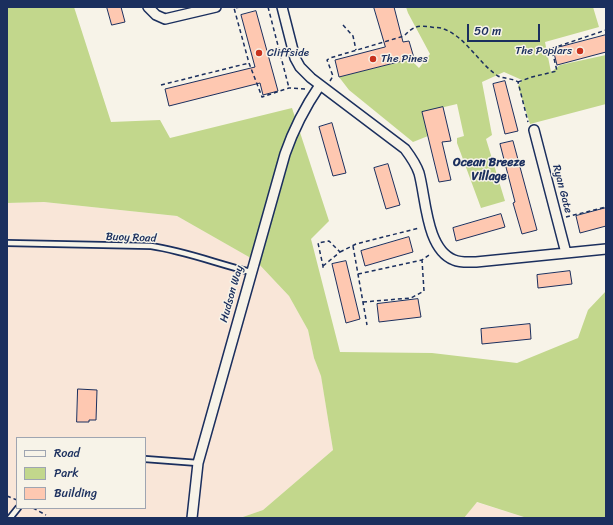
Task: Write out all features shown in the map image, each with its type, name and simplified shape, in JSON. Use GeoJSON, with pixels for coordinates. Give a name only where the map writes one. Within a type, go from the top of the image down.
{"type":"FeatureCollection","features":[{"type":"Feature","properties":{"kind":"street"},"geometry":{"type":"LineString","coordinates":[[148,7],[156,16],[164,19],[216,7]]}},
{"type":"Feature","properties":{"kind":"street"},"geometry":{"type":"LineString","coordinates":[[282,7],[295,58],[300,67],[311,78],[405,149],[414,160],[419,172],[435,240],[438,247],[453,260],[476,262],[606,250]]}},
{"type":"Feature","properties":{"kind":"street","name":"Hudson Way"},"geometry":{"type":"LineString","coordinates":[[192,518],[198,463],[292,132],[301,115],[323,87]]}},
{"type":"Feature","properties":{"kind":"street","name":"Ryan Gate"},"geometry":{"type":"LineString","coordinates":[[532,126],[566,253]]}},
{"type":"Feature","properties":{"kind":"lane","name":"Buoy Road"},"geometry":{"type":"LineString","coordinates":[[7,243],[151,246],[169,249],[221,265],[251,272]]}},
{"type":"Feature","properties":{"kind":"lane"},"geometry":{"type":"LineString","coordinates":[[146,459],[198,463]]}},
{"type":"Feature","properties":{"kind":"lane"},"geometry":{"type":"LineString","coordinates":[[10,518],[17,509]]}},
{"type":"Feature","properties":{"kind":"path"},"geometry":{"type":"LineString","coordinates":[[240,7],[234,8],[249,62],[262,97],[289,88],[306,89]]}},
{"type":"Feature","properties":{"kind":"path"},"geometry":{"type":"LineString","coordinates":[[268,7],[289,88]]}},
{"type":"Feature","properties":{"kind":"path"},"geometry":{"type":"LineString","coordinates":[[343,25],[353,36],[356,50]]}},
{"type":"Feature","properties":{"kind":"path"},"geometry":{"type":"LineString","coordinates":[[323,87],[333,76],[327,60],[404,36],[412,28],[426,26],[444,29],[463,41],[480,60],[499,76],[514,79],[518,82],[532,126]]}},
{"type":"Feature","properties":{"kind":"path"},"geometry":{"type":"LineString","coordinates":[[518,82],[556,71],[553,48],[606,30]]}},
{"type":"Feature","properties":{"kind":"path"},"geometry":{"type":"LineString","coordinates":[[161,84],[249,62]]}},
{"type":"Feature","properties":{"kind":"path"},"geometry":{"type":"LineString","coordinates":[[566,217],[606,207]]}},
{"type":"Feature","properties":{"kind":"path"},"geometry":{"type":"LineString","coordinates":[[323,266],[340,252],[353,246],[419,228]]}},
{"type":"Feature","properties":{"kind":"path"},"geometry":{"type":"LineString","coordinates":[[323,270],[318,243],[329,241],[340,252]]}},
{"type":"Feature","properties":{"kind":"path"},"geometry":{"type":"LineString","coordinates":[[353,246],[367,325]]}},
{"type":"Feature","properties":{"kind":"path"},"geometry":{"type":"LineString","coordinates":[[358,274],[422,260],[429,255]]}},
{"type":"Feature","properties":{"kind":"path"},"geometry":{"type":"LineString","coordinates":[[363,302],[411,298],[424,292],[422,260]]}},
{"type":"Feature","properties":{"kind":"path"},"geometry":{"type":"LineString","coordinates":[[35,509],[46,516]]}},
{"type":"Feature","properties":{"kind":"shaded area"},"geometry":{"type":"Polygon","coordinates":[[[44,202],[177,216],[256,261],[289,296],[308,330],[314,358],[321,375],[333,450],[263,510],[240,518],[7,518],[7,203],[44,202]]]}},
{"type":"Feature","properties":{"kind":"shaded area"},"geometry":{"type":"Polygon","coordinates":[[[476,502],[527,518],[464,518],[476,502]]]}},
{"type":"Feature","properties":{"kind":"green space"},"geometry":{"type":"Polygon","coordinates":[[[7,7],[74,7],[111,122],[160,120],[170,138],[292,108],[329,221],[311,239],[340,352],[432,353],[517,363],[578,338],[588,310],[606,291],[606,518],[527,518],[477,502],[464,518],[240,518],[263,510],[333,450],[321,376],[314,358],[308,330],[289,296],[256,261],[177,216],[44,202],[7,203],[7,7]]]}},
{"type":"Feature","properties":{"kind":"green space"},"geometry":{"type":"Polygon","coordinates":[[[406,7],[593,7],[599,27],[545,42],[551,72],[560,65],[606,55],[606,104],[530,124],[518,86],[522,80],[504,72],[482,82],[492,135],[486,139],[505,201],[481,208],[457,143],[457,138],[464,136],[457,104],[423,112],[428,136],[413,142],[349,90],[339,77],[410,59],[419,68],[430,54],[406,7]]]}},
{"type":"Feature","properties":{"kind":"building"},"geometry":{"type":"Polygon","coordinates":[[[107,7],[121,7],[125,22],[112,25],[107,7]]]}},
{"type":"Feature","properties":{"kind":"building","name":"The Pines"},"geometry":{"type":"Polygon","coordinates":[[[374,7],[394,7],[403,42],[409,41],[414,58],[339,77],[335,60],[385,47],[374,7]]]}},
{"type":"Feature","properties":{"kind":"building"},"geometry":{"type":"Polygon","coordinates":[[[256,11],[278,91],[263,95],[260,83],[169,106],[165,89],[255,67],[241,15],[256,11]]]}},
{"type":"Feature","properties":{"kind":"building","name":"The Poplars"},"geometry":{"type":"Polygon","coordinates":[[[606,35],[606,52],[557,65],[553,49],[606,35]]]}},
{"type":"Feature","properties":{"kind":"building"},"geometry":{"type":"Polygon","coordinates":[[[505,81],[518,131],[505,134],[493,84],[505,81]]]}},
{"type":"Feature","properties":{"kind":"building"},"geometry":{"type":"Polygon","coordinates":[[[443,107],[451,141],[442,142],[451,180],[439,182],[422,112],[443,107]]]}},
{"type":"Feature","properties":{"kind":"building"},"geometry":{"type":"Polygon","coordinates":[[[332,123],[346,173],[333,176],[319,127],[332,123]]]}},
{"type":"Feature","properties":{"kind":"building"},"geometry":{"type":"Polygon","coordinates":[[[513,141],[537,230],[522,234],[513,203],[515,202],[500,144],[513,141]]]}},
{"type":"Feature","properties":{"kind":"building"},"geometry":{"type":"Polygon","coordinates":[[[388,164],[400,205],[386,209],[374,168],[388,164]]]}},
{"type":"Feature","properties":{"kind":"building"},"geometry":{"type":"Polygon","coordinates":[[[606,208],[606,226],[580,233],[576,216],[606,208]]]}},
{"type":"Feature","properties":{"kind":"building"},"geometry":{"type":"Polygon","coordinates":[[[501,214],[505,227],[456,241],[453,228],[501,214]]]}},
{"type":"Feature","properties":{"kind":"building"},"geometry":{"type":"Polygon","coordinates":[[[409,237],[413,252],[365,266],[361,251],[409,237]]]}},
{"type":"Feature","properties":{"kind":"building"},"geometry":{"type":"Polygon","coordinates":[[[346,261],[360,319],[346,323],[332,264],[346,261]]]}},
{"type":"Feature","properties":{"kind":"building"},"geometry":{"type":"Polygon","coordinates":[[[570,271],[572,284],[538,288],[537,275],[570,271]]]}},
{"type":"Feature","properties":{"kind":"building"},"geometry":{"type":"Polygon","coordinates":[[[418,299],[421,317],[379,322],[377,304],[418,299]]]}},
{"type":"Feature","properties":{"kind":"building"},"geometry":{"type":"Polygon","coordinates":[[[530,324],[531,339],[482,344],[481,329],[530,324]]]}},
{"type":"Feature","properties":{"kind":"building"},"geometry":{"type":"Polygon","coordinates":[[[78,389],[97,390],[96,420],[89,420],[89,422],[77,422],[78,389]]]}},
{"type":"Feature","properties":{"kind":"place","name":"The Poplars"},"geometry":{"type":"Point","coordinates":[580,51]}},
{"type":"Feature","properties":{"kind":"place","name":"Cliffside"},"geometry":{"type":"Point","coordinates":[259,53]}},
{"type":"Feature","properties":{"kind":"place","name":"The Pines"},"geometry":{"type":"Point","coordinates":[373,59]}},
{"type":"Feature","properties":{"kind":"district","name":"Ocean Breeze Village"},"geometry":{"type":"Point","coordinates":[489,170]}}]}
